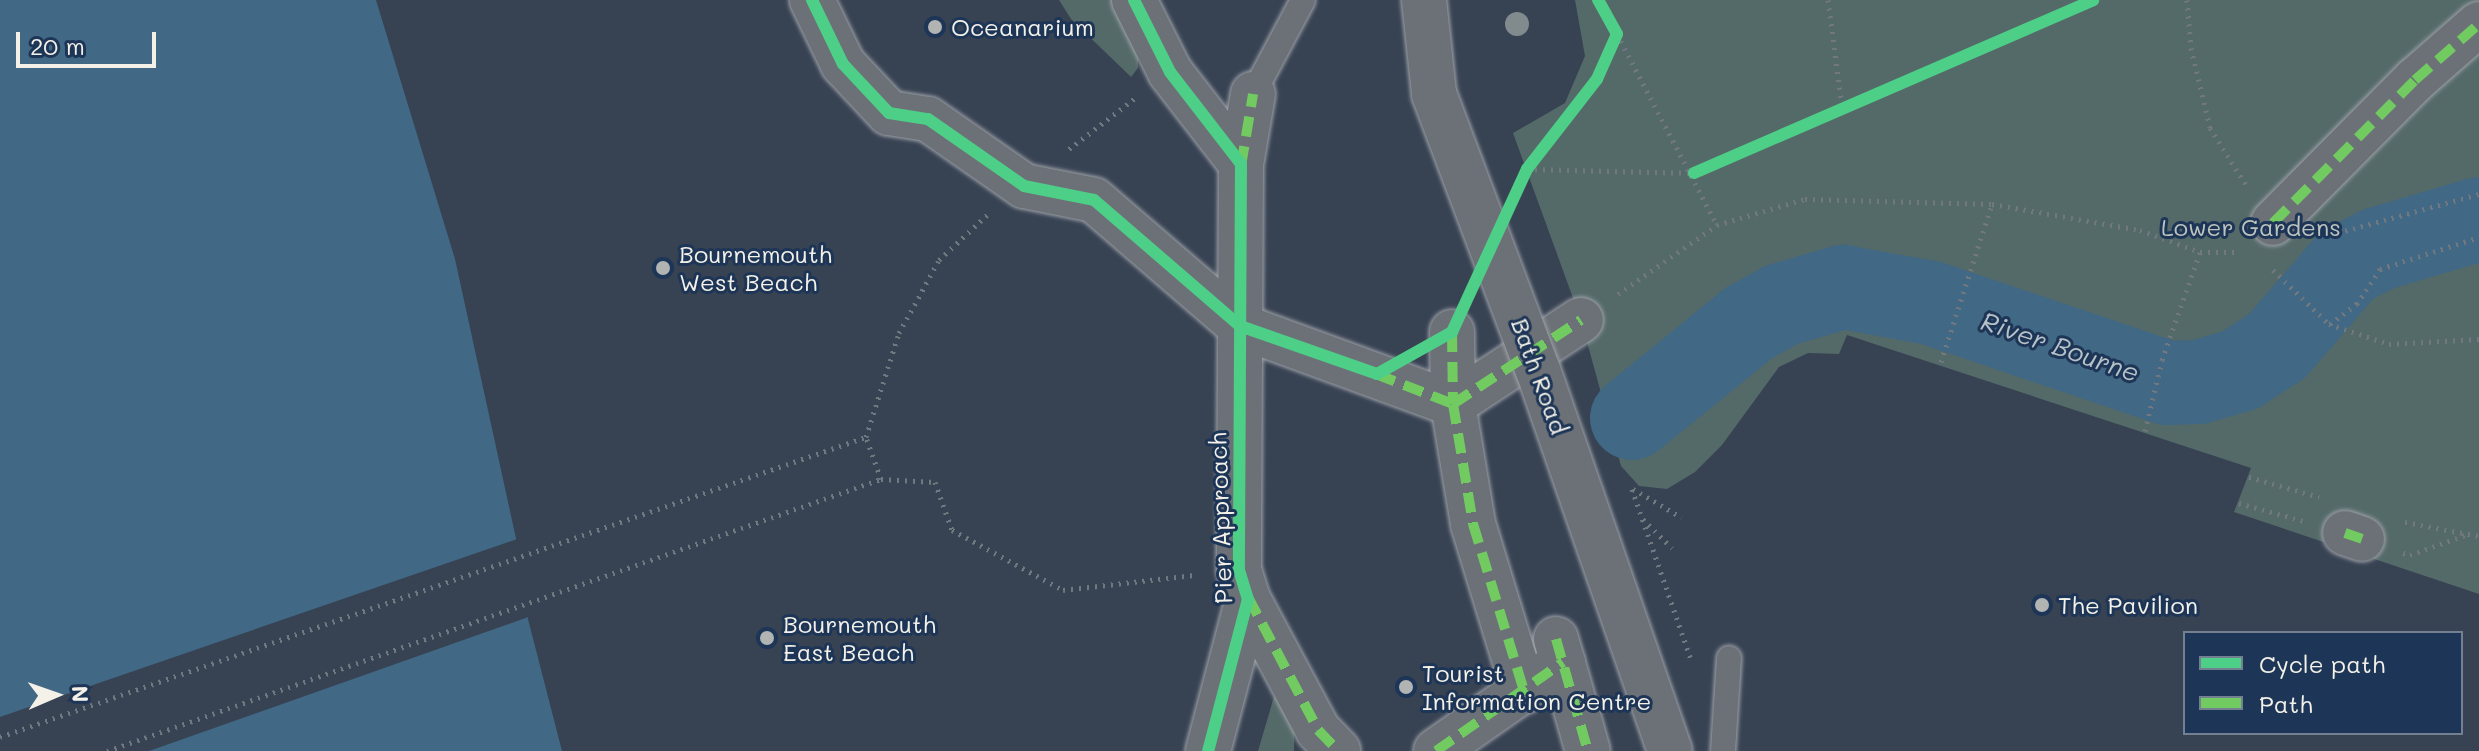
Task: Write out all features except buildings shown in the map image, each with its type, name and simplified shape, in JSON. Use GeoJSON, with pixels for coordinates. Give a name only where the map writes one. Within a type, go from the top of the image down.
{"type":"FeatureCollection","features":[{"type":"Feature","properties":{"kind":"street"},"geometry":{"type":"LineString","coordinates":[[812,0],[843,64],[889,113],[928,119],[1024,186],[1094,200],[1240,326],[1453,404]]}},
{"type":"Feature","properties":{"kind":"street"},"geometry":{"type":"LineString","coordinates":[[1134,0],[1170,72],[1241,164]]}},
{"type":"Feature","properties":{"kind":"street","name":"Bath Road"},"geometry":{"type":"LineString","coordinates":[[1424,0],[1434,94],[1549,399],[1670,751]]}},
{"type":"Feature","properties":{"kind":"street"},"geometry":{"type":"LineString","coordinates":[[2273,223],[2415,80],[2479,24]]}},
{"type":"Feature","properties":{"kind":"street","name":"Pier Approach"},"geometry":{"type":"LineString","coordinates":[[1208,751],[1244,584],[1241,164],[1253,94]]}},
{"type":"Feature","properties":{"kind":"street"},"geometry":{"type":"LineString","coordinates":[[1453,404],[1581,320]]}},
{"type":"Feature","properties":{"kind":"street"},"geometry":{"type":"LineString","coordinates":[[1452,332],[1453,404],[1473,524],[1524,691]]}},
{"type":"Feature","properties":{"kind":"street"},"geometry":{"type":"LineString","coordinates":[[1244,584],[1318,730],[1338,751]]}},
{"type":"Feature","properties":{"kind":"street"},"geometry":{"type":"LineString","coordinates":[[1436,751],[1524,691],[1560,650],[1588,751]]}},
{"type":"Feature","properties":{"kind":"lane"},"geometry":{"type":"LineString","coordinates":[[1253,94],[1303,0]]}},
{"type":"Feature","properties":{"kind":"lane"},"geometry":{"type":"LineString","coordinates":[[1723,751],[1729,658]]}},
{"type":"Feature","properties":{"kind":"path"},"geometry":{"type":"LineString","coordinates":[[1828,0],[1842,107]]}},
{"type":"Feature","properties":{"kind":"path"},"geometry":{"type":"LineString","coordinates":[[1527,169],[1694,173],[2093,0]]}},
{"type":"Feature","properties":{"kind":"path"},"geometry":{"type":"LineString","coordinates":[[1581,320],[1717,225],[1805,199],[1992,204],[2140,230],[2200,252],[2251,252],[2273,223],[2210,128],[2191,48],[2187,0]]}},
{"type":"Feature","properties":{"kind":"path"},"geometry":{"type":"LineString","coordinates":[[1609,21],[1694,173],[1717,225]]}},
{"type":"Feature","properties":{"kind":"path"},"geometry":{"type":"LineString","coordinates":[[1607,57],[1617,34]]}},
{"type":"Feature","properties":{"kind":"path"},"geometry":{"type":"LineString","coordinates":[[881,479],[866,437],[899,333],[939,260],[1024,186],[1170,72]]}},
{"type":"Feature","properties":{"kind":"path"},"geometry":{"type":"LineString","coordinates":[[1520,183],[1527,169],[1544,150]]}},
{"type":"Feature","properties":{"kind":"path"},"geometry":{"type":"LineString","coordinates":[[2325,236],[2389,215],[2479,194]]}},
{"type":"Feature","properties":{"kind":"path"},"geometry":{"type":"LineString","coordinates":[[1941,362],[1992,204]]}},
{"type":"Feature","properties":{"kind":"path"},"geometry":{"type":"LineString","coordinates":[[2329,324],[2357,304],[2380,269],[2479,237]]}},
{"type":"Feature","properties":{"kind":"path"},"geometry":{"type":"LineString","coordinates":[[2145,431],[2162,360],[2200,252]]}},
{"type":"Feature","properties":{"kind":"path"},"geometry":{"type":"LineString","coordinates":[[2292,286],[2329,324],[2389,344],[2479,339]]}},
{"type":"Feature","properties":{"kind":"path"},"geometry":{"type":"LineString","coordinates":[[0,737],[866,437]]}},
{"type":"Feature","properties":{"kind":"path"},"geometry":{"type":"LineString","coordinates":[[107,751],[881,479],[935,482],[952,530],[1063,590],[1244,584]]}},
{"type":"Feature","properties":{"kind":"path"},"geometry":{"type":"LineString","coordinates":[[1681,517],[1632,489],[1694,667]]}},
{"type":"Feature","properties":{"kind":"path"},"geometry":{"type":"LineString","coordinates":[[2239,503],[2353,540]]}},
{"type":"Feature","properties":{"kind":"path"},"geometry":{"type":"LineString","coordinates":[[1643,518],[1672,548]]}},
{"type":"Feature","properties":{"kind":"path"},"geometry":{"type":"LineString","coordinates":[[2416,525],[2479,536]]}},
{"type":"Feature","properties":{"kind":"path"},"geometry":{"type":"LineString","coordinates":[[2410,555],[2466,535]]}},
{"type":"Feature","properties":{"kind":"green space"},"geometry":{"type":"Polygon","coordinates":[[[1059,0],[1116,0],[1138,41],[1138,68],[1131,77],[1071,19],[1059,0]]]}},
{"type":"Feature","properties":{"kind":"green space","name":"Lower Gardens"},"geometry":{"type":"Polygon","coordinates":[[[1575,0],[2479,0],[2479,594],[2234,512],[2251,468],[1847,335],[1839,354],[1808,353],[1779,367],[1722,445],[1695,472],[1667,489],[1639,486],[1621,466],[1581,320],[1513,133],[1565,103],[1585,56],[1575,0]]]}},
{"type":"Feature","properties":{"kind":"green space"},"geometry":{"type":"Polygon","coordinates":[[[1276,690],[1295,703],[1294,751],[1258,751],[1276,690]]]}},
{"type":"Feature","properties":{"kind":"water"},"geometry":{"type":"Polygon","coordinates":[[[0,0],[376,0],[455,259],[517,543],[528,619],[562,751],[0,751],[0,0]]]}},
{"type":"Feature","properties":{"kind":"pier"},"geometry":{"type":"Polygon","coordinates":[[[520,538],[531,616],[149,751],[0,751],[0,717],[520,538]]]}},
{"type":"Feature","properties":{"kind":"waterway","name":"River Bourne"},"geometry":{"type":"LineString","coordinates":[[1632,418],[1749,323],[1781,305],[1843,287],[1931,303],[2168,383],[2199,382],[2240,370],[2277,346],[2347,265],[2378,249],[2479,219]]}},
{"type":"Feature","properties":{"kind":"marked path"},"geometry":{"type":"LineString","coordinates":[[2273,223],[2415,80],[2479,24]]}},
{"type":"Feature","properties":{"kind":"marked path"},"geometry":{"type":"LineString","coordinates":[[1241,166],[1253,94]]}},
{"type":"Feature","properties":{"kind":"marked path"},"geometry":{"type":"LineString","coordinates":[[1376,374],[1453,404],[1581,320]]}},
{"type":"Feature","properties":{"kind":"marked path"},"geometry":{"type":"LineString","coordinates":[[1452,332],[1453,404],[1473,524],[1524,691]]}},
{"type":"Feature","properties":{"kind":"marked path"},"geometry":{"type":"LineString","coordinates":[[2345,533],[2362,539]]}},
{"type":"Feature","properties":{"kind":"marked path"},"geometry":{"type":"LineString","coordinates":[[1248,597],[1318,730],[1338,751]]}},
{"type":"Feature","properties":{"kind":"marked path"},"geometry":{"type":"LineString","coordinates":[[1556,639],[1588,751]]}},
{"type":"Feature","properties":{"kind":"marked path"},"geometry":{"type":"LineString","coordinates":[[1436,751],[1563,662]]}},
{"type":"Feature","properties":{"kind":"cycle path"},"geometry":{"type":"LineString","coordinates":[[812,0],[843,64],[889,113],[928,119],[1024,186],[1094,200],[1240,326],[1377,374],[1452,332],[1527,169],[1597,79],[1617,34],[1598,0]]}},
{"type":"Feature","properties":{"kind":"cycle path"},"geometry":{"type":"LineString","coordinates":[[1134,0],[1170,72],[1241,164],[1239,570],[1248,599],[1208,751]]}},
{"type":"Feature","properties":{"kind":"cycle path"},"geometry":{"type":"LineString","coordinates":[[1694,173],[2093,0]]}},
{"type":"Feature","properties":{"kind":"place","name":"Oceanarium"},"geometry":{"type":"Point","coordinates":[935,27]}},
{"type":"Feature","properties":{"kind":"place","name":"Bournemouth West Beach"},"geometry":{"type":"Point","coordinates":[663,268]}},
{"type":"Feature","properties":{"kind":"place","name":"The Pavilion"},"geometry":{"type":"Point","coordinates":[2042,605]}},
{"type":"Feature","properties":{"kind":"place","name":"Bournemouth East Beach"},"geometry":{"type":"Point","coordinates":[767,638]}},
{"type":"Feature","properties":{"kind":"place","name":"Tourist Information Centre"},"geometry":{"type":"Point","coordinates":[1406,687]}}]}
